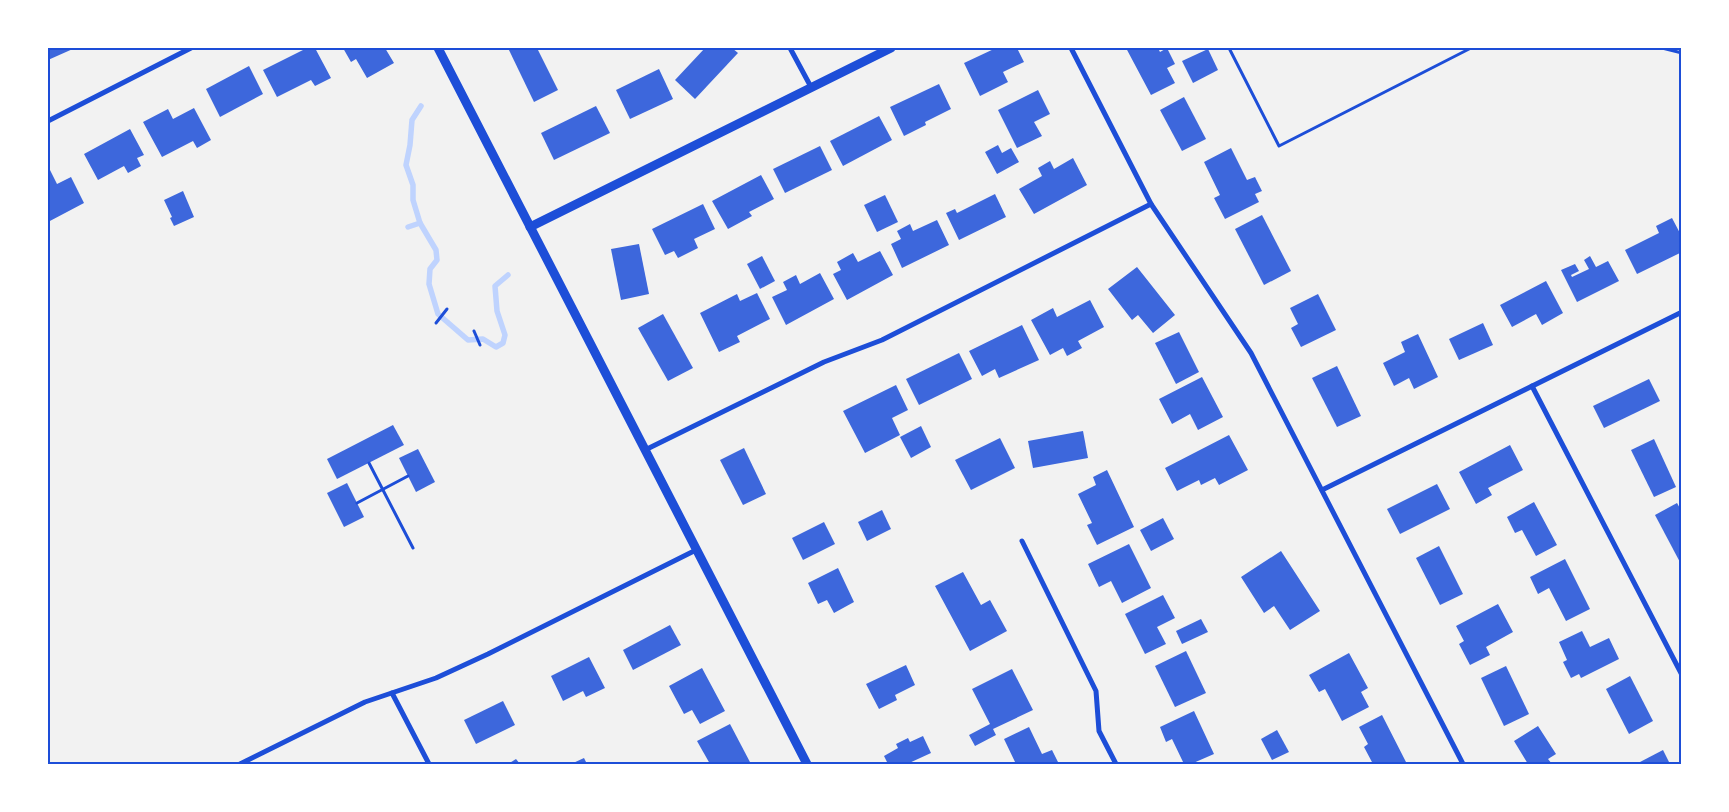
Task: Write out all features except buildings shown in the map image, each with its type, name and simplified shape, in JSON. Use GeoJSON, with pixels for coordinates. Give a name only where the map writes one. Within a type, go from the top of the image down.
{"type":"FeatureCollection","features":[{"type":"Feature","properties":{"kind":"street"},"geometry":{"type":"LineString","coordinates":[[48,121],[191,48]]}},
{"type":"Feature","properties":{"kind":"street"},"geometry":{"type":"LineString","coordinates":[[438,48],[807,764]]}},
{"type":"Feature","properties":{"kind":"street"},"geometry":{"type":"LineString","coordinates":[[790,48],[811,87]]}},
{"type":"Feature","properties":{"kind":"street"},"geometry":{"type":"LineString","coordinates":[[530,227],[891,48]]}},
{"type":"Feature","properties":{"kind":"street"},"geometry":{"type":"LineString","coordinates":[[1070,48],[1151,204],[1251,353],[1463,764]]}},
{"type":"Feature","properties":{"kind":"street"},"geometry":{"type":"LineString","coordinates":[[645,450],[824,362],[882,340],[1151,204]]}},
{"type":"Feature","properties":{"kind":"street"},"geometry":{"type":"LineString","coordinates":[[1322,490],[1682,312]]}},
{"type":"Feature","properties":{"kind":"street"},"geometry":{"type":"LineString","coordinates":[[1532,386],[1682,675]]}},
{"type":"Feature","properties":{"kind":"street"},"geometry":{"type":"LineString","coordinates":[[1022,541],[1096,691],[1099,731],[1116,764]]}},
{"type":"Feature","properties":{"kind":"street"},"geometry":{"type":"LineString","coordinates":[[240,764],[365,702],[436,678],[488,654],[696,550]]}},
{"type":"Feature","properties":{"kind":"street"},"geometry":{"type":"LineString","coordinates":[[392,693],[429,764]]}},
{"type":"Feature","properties":{"kind":"path"},"geometry":{"type":"LineString","coordinates":[[1229,48],[1280,146],[1471,48]]}},
{"type":"Feature","properties":{"kind":"path"},"geometry":{"type":"LineString","coordinates":[[1662,48],[1682,53]]}},
{"type":"Feature","properties":{"kind":"path"},"geometry":{"type":"LineString","coordinates":[[436,323],[447,309]]}},
{"type":"Feature","properties":{"kind":"path"},"geometry":{"type":"LineString","coordinates":[[474,331],[480,345]]}},
{"type":"Feature","properties":{"kind":"path"},"geometry":{"type":"LineString","coordinates":[[369,463],[413,548]]}},
{"type":"Feature","properties":{"kind":"path"},"geometry":{"type":"LineString","coordinates":[[357,503],[408,476]]}},
{"type":"Feature","properties":{"kind":"waterway"},"geometry":{"type":"LineString","coordinates":[[420,223],[413,200],[413,185],[406,165],[412,120],[421,106]]}},
{"type":"Feature","properties":{"kind":"waterway"},"geometry":{"type":"LineString","coordinates":[[408,227],[420,223],[436,250],[437,260],[430,269],[429,284],[438,314],[468,340],[483,339],[496,347],[503,343],[505,335],[497,311],[495,286],[508,275]]}}]}
